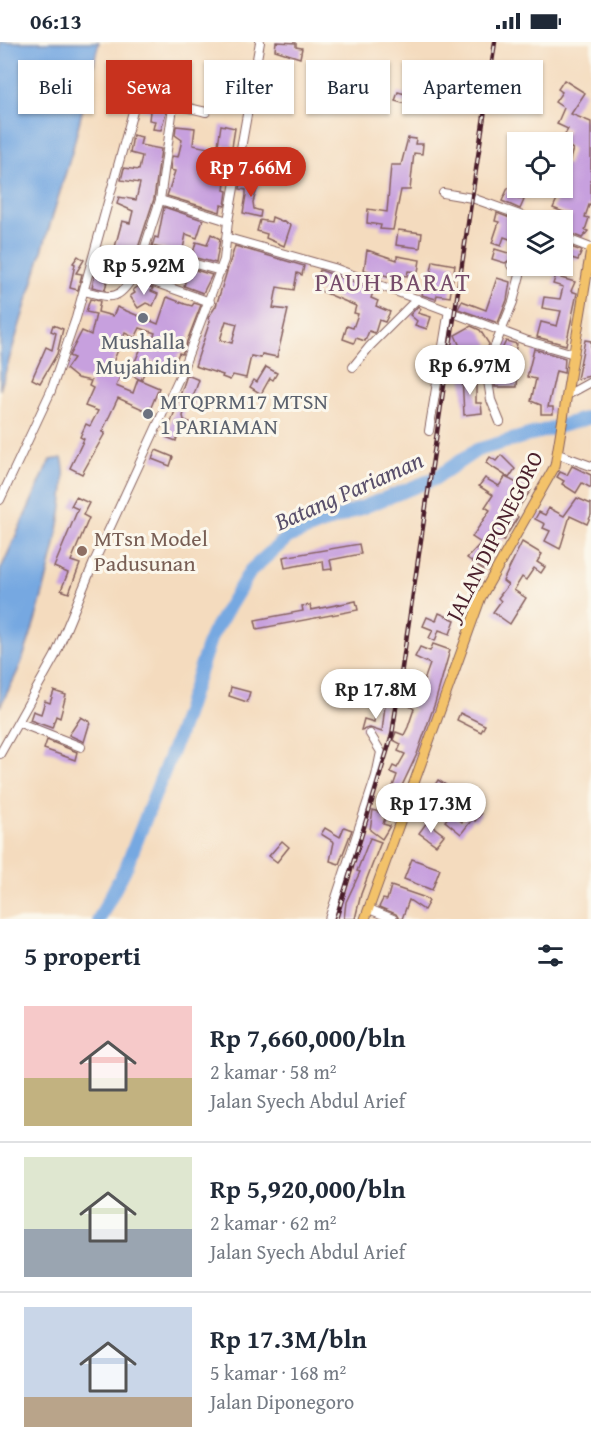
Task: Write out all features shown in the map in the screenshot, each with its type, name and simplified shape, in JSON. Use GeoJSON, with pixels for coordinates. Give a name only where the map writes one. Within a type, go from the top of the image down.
{"type":"FeatureCollection","features":[{"type":"Feature","properties":{"kind":"main road","name":"JALAN DIPONEGORO"},"geometry":{"type":"LineString","coordinates":[[365,919],[481,597],[548,482],[558,454],[591,249]]}},
{"type":"Feature","properties":{"kind":"street"},"geometry":{"type":"LineString","coordinates":[[0,754],[20,723],[60,645],[94,562],[180,376],[210,302],[221,271],[228,238],[228,221],[260,42]]}},
{"type":"Feature","properties":{"kind":"street"},"geometry":{"type":"LineString","coordinates":[[0,500],[51,391],[84,291],[132,114]]}},
{"type":"Feature","properties":{"kind":"street"},"geometry":{"type":"LineString","coordinates":[[84,291],[114,297],[123,292],[134,275],[160,200],[172,114]]}},
{"type":"Feature","properties":{"kind":"street"},"geometry":{"type":"LineString","coordinates":[[443,193],[472,198],[507,210]]}},
{"type":"Feature","properties":{"kind":"street"},"geometry":{"type":"LineString","coordinates":[[160,200],[228,221]]}},
{"type":"Feature","properties":{"kind":"street"},"geometry":{"type":"LineString","coordinates":[[228,238],[334,268],[501,331],[574,354]]}},
{"type":"Feature","properties":{"kind":"street"},"geometry":{"type":"LineString","coordinates":[[573,242],[591,249]]}},
{"type":"Feature","properties":{"kind":"street"},"geometry":{"type":"LineString","coordinates":[[144,250],[221,271]]}},
{"type":"Feature","properties":{"kind":"street"},"geometry":{"type":"LineString","coordinates":[[134,275],[210,302]]}},
{"type":"Feature","properties":{"kind":"street"},"geometry":{"type":"LineString","coordinates":[[500,422],[491,400],[486,372],[513,302],[520,276]]}},
{"type":"Feature","properties":{"kind":"street"},"geometry":{"type":"LineString","coordinates":[[353,367],[370,346],[417,299]]}},
{"type":"Feature","properties":{"kind":"street"},"geometry":{"type":"LineString","coordinates":[[429,431],[449,310]]}},
{"type":"Feature","properties":{"kind":"street"},"geometry":{"type":"LineString","coordinates":[[568,394],[591,382]]}},
{"type":"Feature","properties":{"kind":"street"},"geometry":{"type":"LineString","coordinates":[[558,454],[591,466]]}},
{"type":"Feature","properties":{"kind":"street"},"geometry":{"type":"LineString","coordinates":[[20,723],[81,747]]}},
{"type":"Feature","properties":{"kind":"street"},"geometry":{"type":"LineString","coordinates":[[329,919],[378,768],[381,752],[370,734]]}},
{"type":"Feature","properties":{"kind":"street"},"geometry":{"type":"LineString","coordinates":[[369,909],[393,919]]}},
{"type":"Feature","properties":{"kind":"water"},"geometry":{"type":"Polygon","coordinates":[[[0,42],[99,42],[94,62],[94,60],[18,60],[18,114],[81,114],[0,390],[0,42]]]}},
{"type":"Feature","properties":{"kind":"water"},"geometry":{"type":"Polygon","coordinates":[[[62,458],[63,500],[52,558],[22,661],[0,707],[0,571],[50,460],[62,458]]]}},
{"type":"Feature","properties":{"kind":"building"},"geometry":{"type":"Polygon","coordinates":[[[276,42],[296,43],[296,47],[302,48],[300,58],[275,50],[276,42]]]}},
{"type":"Feature","properties":{"kind":"building"},"geometry":{"type":"Polygon","coordinates":[[[564,80],[585,93],[571,114],[591,122],[591,206],[589,205],[585,217],[589,218],[585,230],[588,231],[582,238],[573,234],[573,210],[553,208],[558,198],[573,198],[573,132],[566,132],[568,129],[557,124],[564,108],[555,102],[562,92],[558,89],[564,80]]]}},
{"type":"Feature","properties":{"kind":"building"},"geometry":{"type":"Polygon","coordinates":[[[398,92],[402,93],[402,103],[395,101],[398,92]]]}},
{"type":"Feature","properties":{"kind":"building"},"geometry":{"type":"Polygon","coordinates":[[[150,114],[166,114],[161,130],[153,129],[155,121],[149,120],[150,114]]]}},
{"type":"Feature","properties":{"kind":"building"},"geometry":{"type":"Polygon","coordinates":[[[221,125],[235,128],[232,147],[218,145],[221,125]]]}},
{"type":"Feature","properties":{"kind":"building"},"geometry":{"type":"Polygon","coordinates":[[[176,126],[195,128],[193,145],[218,150],[215,162],[221,163],[217,181],[225,183],[224,190],[227,191],[225,206],[221,205],[220,212],[167,196],[175,171],[170,170],[172,156],[178,157],[182,140],[175,135],[176,126]]]}},
{"type":"Feature","properties":{"kind":"building"},"geometry":{"type":"Polygon","coordinates":[[[133,135],[142,137],[140,145],[161,149],[154,199],[138,248],[123,280],[114,278],[124,254],[117,252],[118,248],[115,247],[122,221],[130,223],[133,211],[117,204],[119,197],[136,200],[140,183],[121,180],[124,168],[139,170],[142,156],[130,153],[133,135]]]}},
{"type":"Feature","properties":{"kind":"building"},"geometry":{"type":"Polygon","coordinates":[[[408,138],[416,139],[415,144],[423,144],[422,154],[414,153],[410,190],[401,190],[393,230],[380,229],[381,225],[367,223],[368,209],[387,212],[391,165],[401,165],[408,138]]]}},
{"type":"Feature","properties":{"kind":"building"},"geometry":{"type":"Polygon","coordinates":[[[249,180],[259,183],[253,202],[254,209],[261,211],[260,217],[243,213],[246,190],[240,189],[241,183],[248,185],[249,180]]]}},
{"type":"Feature","properties":{"kind":"building"},"geometry":{"type":"Polygon","coordinates":[[[507,190],[507,198],[524,200],[520,209],[502,201],[507,190]]]}},
{"type":"Feature","properties":{"kind":"building"},"geometry":{"type":"Polygon","coordinates":[[[164,207],[203,220],[197,238],[186,234],[182,254],[152,246],[155,237],[158,238],[164,207]]]}},
{"type":"Feature","properties":{"kind":"building"},"geometry":{"type":"Polygon","coordinates":[[[497,213],[507,217],[507,238],[504,237],[501,246],[492,243],[499,222],[495,221],[497,213]]]}},
{"type":"Feature","properties":{"kind":"building"},"geometry":{"type":"Polygon","coordinates":[[[272,217],[291,225],[284,246],[266,238],[267,234],[257,231],[260,220],[271,222],[272,217]]]}},
{"type":"Feature","properties":{"kind":"building"},"geometry":{"type":"Polygon","coordinates":[[[398,230],[422,233],[420,248],[396,245],[398,230]]]}},
{"type":"Feature","properties":{"kind":"building"},"geometry":{"type":"Polygon","coordinates":[[[211,234],[220,239],[216,263],[192,257],[196,242],[207,245],[211,234]]]}},
{"type":"Feature","properties":{"kind":"building"},"geometry":{"type":"Polygon","coordinates":[[[235,246],[304,266],[302,275],[297,273],[294,290],[277,287],[273,308],[288,310],[277,357],[262,354],[261,358],[251,356],[246,378],[233,375],[230,380],[222,377],[223,375],[195,366],[210,321],[208,318],[216,306],[235,246]],[[226,321],[220,340],[232,343],[237,324],[226,321]]]}},
{"type":"Feature","properties":{"kind":"building"},"geometry":{"type":"Polygon","coordinates":[[[573,248],[582,251],[578,260],[573,258],[573,248]]]}},
{"type":"Feature","properties":{"kind":"building"},"geometry":{"type":"Polygon","coordinates":[[[495,249],[507,253],[505,263],[492,259],[495,249]]]}},
{"type":"Feature","properties":{"kind":"building"},"geometry":{"type":"Polygon","coordinates":[[[367,250],[397,260],[397,256],[420,260],[418,272],[408,271],[407,276],[389,273],[388,276],[364,270],[367,250]]]}},
{"type":"Feature","properties":{"kind":"building"},"geometry":{"type":"Polygon","coordinates":[[[78,256],[84,260],[76,273],[82,274],[78,290],[70,288],[75,264],[73,263],[78,256]]]}},
{"type":"Feature","properties":{"kind":"building"},"geometry":{"type":"Polygon","coordinates":[[[152,258],[179,266],[175,283],[150,274],[153,268],[149,266],[152,258]]]}},
{"type":"Feature","properties":{"kind":"building"},"geometry":{"type":"Polygon","coordinates":[[[433,261],[455,265],[450,297],[437,295],[436,299],[422,295],[424,286],[428,287],[433,261]]]}},
{"type":"Feature","properties":{"kind":"building"},"geometry":{"type":"Polygon","coordinates":[[[189,268],[212,275],[203,293],[184,286],[189,268]]]}},
{"type":"Feature","properties":{"kind":"building"},"geometry":{"type":"Polygon","coordinates":[[[96,269],[109,272],[105,290],[92,287],[96,269]]]}},
{"type":"Feature","properties":{"kind":"building"},"geometry":{"type":"Polygon","coordinates":[[[320,270],[374,290],[371,298],[378,301],[376,306],[390,312],[385,322],[379,320],[375,333],[369,331],[365,341],[356,338],[354,343],[343,339],[347,326],[353,328],[358,314],[354,313],[356,306],[314,288],[320,270]]]}},
{"type":"Feature","properties":{"kind":"building"},"geometry":{"type":"Polygon","coordinates":[[[556,276],[575,282],[571,291],[577,293],[566,345],[537,337],[541,322],[557,326],[561,311],[542,308],[544,297],[560,299],[563,287],[553,284],[556,276]]]}},
{"type":"Feature","properties":{"kind":"building"},"geometry":{"type":"Polygon","coordinates":[[[497,278],[510,282],[507,300],[498,323],[458,309],[462,301],[486,310],[497,278]]]}},
{"type":"Feature","properties":{"kind":"building"},"geometry":{"type":"Polygon","coordinates":[[[139,286],[141,289],[146,286],[153,288],[151,291],[158,294],[153,306],[146,303],[138,308],[130,296],[139,286]]]}},
{"type":"Feature","properties":{"kind":"building"},"geometry":{"type":"Polygon","coordinates":[[[167,297],[192,306],[194,303],[201,305],[182,354],[179,353],[172,369],[150,360],[141,380],[129,374],[144,342],[151,345],[155,333],[140,328],[135,338],[125,333],[111,367],[122,372],[116,386],[133,393],[138,379],[159,388],[149,412],[118,398],[102,432],[105,433],[82,474],[70,468],[84,439],[80,437],[86,424],[90,426],[98,411],[85,406],[93,388],[89,386],[91,381],[77,378],[66,369],[74,358],[69,356],[82,331],[91,335],[96,314],[86,312],[90,299],[100,301],[98,312],[113,316],[117,307],[158,324],[167,297]]]}},
{"type":"Feature","properties":{"kind":"building"},"geometry":{"type":"Polygon","coordinates":[[[418,306],[421,309],[418,313],[431,317],[427,329],[415,325],[417,321],[410,315],[418,306]]]}},
{"type":"Feature","properties":{"kind":"building"},"geometry":{"type":"Polygon","coordinates":[[[53,325],[63,329],[57,354],[40,383],[32,379],[46,347],[52,350],[56,333],[51,331],[53,325]]]}},
{"type":"Feature","properties":{"kind":"building"},"geometry":{"type":"Polygon","coordinates":[[[471,326],[480,330],[489,344],[487,350],[459,363],[455,355],[462,351],[455,335],[471,326]]]}},
{"type":"Feature","properties":{"kind":"building"},"geometry":{"type":"Polygon","coordinates":[[[585,340],[591,341],[590,376],[577,379],[585,340]]]}},
{"type":"Feature","properties":{"kind":"building"},"geometry":{"type":"Polygon","coordinates":[[[506,341],[517,344],[511,365],[518,371],[517,387],[495,387],[496,369],[493,368],[506,341]]]}},
{"type":"Feature","properties":{"kind":"building"},"geometry":{"type":"Polygon","coordinates":[[[534,349],[565,358],[564,373],[556,371],[548,407],[553,407],[553,414],[541,414],[541,405],[531,401],[536,379],[527,377],[534,349]]]}},
{"type":"Feature","properties":{"kind":"building"},"geometry":{"type":"Polygon","coordinates":[[[266,367],[277,373],[273,380],[270,378],[261,394],[250,387],[254,380],[257,382],[266,367]]]}},
{"type":"Feature","properties":{"kind":"building"},"geometry":{"type":"Polygon","coordinates":[[[187,375],[199,380],[193,397],[196,398],[194,406],[187,403],[183,416],[184,420],[194,424],[192,431],[180,427],[176,441],[166,437],[187,375]]]}},
{"type":"Feature","properties":{"kind":"building"},"geometry":{"type":"Polygon","coordinates":[[[462,375],[476,378],[476,403],[481,403],[482,413],[464,415],[462,375]]]}},
{"type":"Feature","properties":{"kind":"building"},"geometry":{"type":"Polygon","coordinates":[[[156,450],[173,457],[170,466],[152,459],[156,450]]]}},
{"type":"Feature","properties":{"kind":"building"},"geometry":{"type":"Polygon","coordinates":[[[501,455],[515,469],[509,478],[486,463],[490,457],[496,461],[501,455]]]}},
{"type":"Feature","properties":{"kind":"building"},"geometry":{"type":"Polygon","coordinates":[[[572,466],[591,475],[591,488],[582,483],[576,493],[562,484],[564,481],[557,477],[560,472],[567,475],[572,466]]]}},
{"type":"Feature","properties":{"kind":"building"},"geometry":{"type":"Polygon","coordinates":[[[505,477],[531,490],[514,514],[518,517],[503,541],[498,538],[489,552],[492,554],[484,570],[467,558],[481,543],[472,537],[490,510],[485,507],[493,495],[479,486],[485,478],[499,486],[505,477]]]}},
{"type":"Feature","properties":{"kind":"building"},"geometry":{"type":"Polygon","coordinates":[[[76,497],[89,503],[83,515],[89,518],[71,561],[80,564],[69,593],[61,590],[68,573],[54,567],[78,509],[71,506],[76,497]]]}},
{"type":"Feature","properties":{"kind":"building"},"geometry":{"type":"Polygon","coordinates":[[[577,498],[591,504],[591,515],[587,524],[570,516],[560,549],[545,541],[550,531],[543,528],[545,524],[535,519],[539,512],[545,515],[549,508],[564,516],[577,498]]]}},
{"type":"Feature","properties":{"kind":"building"},"geometry":{"type":"Polygon","coordinates":[[[522,542],[542,554],[537,562],[545,567],[541,573],[534,568],[526,580],[522,577],[514,590],[526,598],[510,624],[493,612],[501,601],[498,598],[508,585],[503,581],[522,542]]]}},
{"type":"Feature","properties":{"kind":"building"},"geometry":{"type":"Polygon","coordinates":[[[359,544],[361,554],[330,560],[332,569],[324,570],[323,561],[285,568],[283,557],[359,544]]]}},
{"type":"Feature","properties":{"kind":"building"},"geometry":{"type":"Polygon","coordinates":[[[356,601],[358,610],[257,629],[255,620],[303,611],[302,606],[310,605],[311,610],[356,601]]]}},
{"type":"Feature","properties":{"kind":"building"},"geometry":{"type":"Polygon","coordinates":[[[439,613],[455,620],[450,634],[439,630],[435,641],[429,638],[433,630],[423,626],[427,617],[436,621],[439,613]]]}},
{"type":"Feature","properties":{"kind":"building"},"geometry":{"type":"Polygon","coordinates":[[[433,644],[450,650],[417,754],[399,792],[392,789],[397,775],[390,772],[393,766],[397,768],[405,754],[398,751],[401,744],[393,740],[396,732],[404,735],[408,727],[414,709],[405,703],[408,697],[416,703],[430,664],[415,657],[420,647],[430,651],[433,644]]]}},
{"type":"Feature","properties":{"kind":"building"},"geometry":{"type":"Polygon","coordinates":[[[231,687],[250,692],[247,702],[229,696],[231,687]]]}},
{"type":"Feature","properties":{"kind":"building"},"geometry":{"type":"Polygon","coordinates":[[[54,691],[66,695],[60,718],[56,716],[52,728],[30,720],[33,711],[41,714],[45,701],[50,703],[54,691]]]}},
{"type":"Feature","properties":{"kind":"building"},"geometry":{"type":"Polygon","coordinates":[[[377,703],[385,705],[382,732],[370,728],[361,730],[364,719],[374,722],[377,703]]]}},
{"type":"Feature","properties":{"kind":"building"},"geometry":{"type":"Polygon","coordinates":[[[460,713],[485,725],[481,732],[457,720],[460,713]]]}},
{"type":"Feature","properties":{"kind":"building"},"geometry":{"type":"Polygon","coordinates":[[[81,717],[90,722],[84,742],[69,735],[81,717]]]}},
{"type":"Feature","properties":{"kind":"building"},"geometry":{"type":"Polygon","coordinates":[[[47,740],[77,752],[75,760],[44,749],[47,740]]]}},
{"type":"Feature","properties":{"kind":"building"},"geometry":{"type":"Polygon","coordinates":[[[438,780],[455,791],[441,812],[428,803],[435,794],[431,791],[438,780]]]}},
{"type":"Feature","properties":{"kind":"building"},"geometry":{"type":"Polygon","coordinates":[[[474,808],[481,814],[475,821],[473,818],[461,834],[445,821],[451,813],[462,822],[474,808]]]}},
{"type":"Feature","properties":{"kind":"building"},"geometry":{"type":"Polygon","coordinates":[[[373,810],[386,815],[383,824],[390,826],[382,839],[370,830],[373,810]]]}},
{"type":"Feature","properties":{"kind":"building"},"geometry":{"type":"Polygon","coordinates":[[[427,822],[444,835],[436,845],[419,833],[427,822]]]}},
{"type":"Feature","properties":{"kind":"building"},"geometry":{"type":"Polygon","coordinates":[[[344,827],[352,830],[339,864],[330,861],[334,842],[321,834],[325,828],[340,837],[344,827]]]}},
{"type":"Feature","properties":{"kind":"building"},"geometry":{"type":"Polygon","coordinates":[[[370,838],[381,842],[361,894],[355,919],[344,919],[346,902],[360,872],[357,871],[370,838]]]}},
{"type":"Feature","properties":{"kind":"building"},"geometry":{"type":"Polygon","coordinates":[[[282,841],[289,847],[277,862],[269,856],[282,841]]]}},
{"type":"Feature","properties":{"kind":"building"},"geometry":{"type":"Polygon","coordinates":[[[412,859],[440,869],[432,890],[404,879],[412,859]]]}},
{"type":"Feature","properties":{"kind":"building"},"geometry":{"type":"Polygon","coordinates":[[[391,886],[429,901],[424,910],[409,900],[402,919],[399,919],[396,914],[379,907],[383,899],[387,900],[391,886]]]}},
{"type":"Feature","properties":{"kind":"waterway","name":"Batang Pariaman"},"geometry":{"type":"LineString","coordinates":[[99,919],[127,865],[178,736],[211,636],[251,570],[288,537],[434,479],[477,450],[591,417]]}},
{"type":"Feature","properties":{"kind":"railway"},"geometry":{"type":"LineString","coordinates":[[336,919],[392,735],[495,42]]}},
{"type":"Feature","properties":{"kind":"place","name":"Mushalla Mujahidin"},"geometry":{"type":"Point","coordinates":[143,318]}},
{"type":"Feature","properties":{"kind":"place","name":"MTQPRM17 MTSN 1 PARIAMAN"},"geometry":{"type":"Point","coordinates":[148,414]}},
{"type":"Feature","properties":{"kind":"place","name":"MTsn Model Padusunan"},"geometry":{"type":"Point","coordinates":[82,551]}},
{"type":"Feature","properties":{"kind":"district","name":"PAUH BARAT"},"geometry":{"type":"Point","coordinates":[393,282]}}]}
